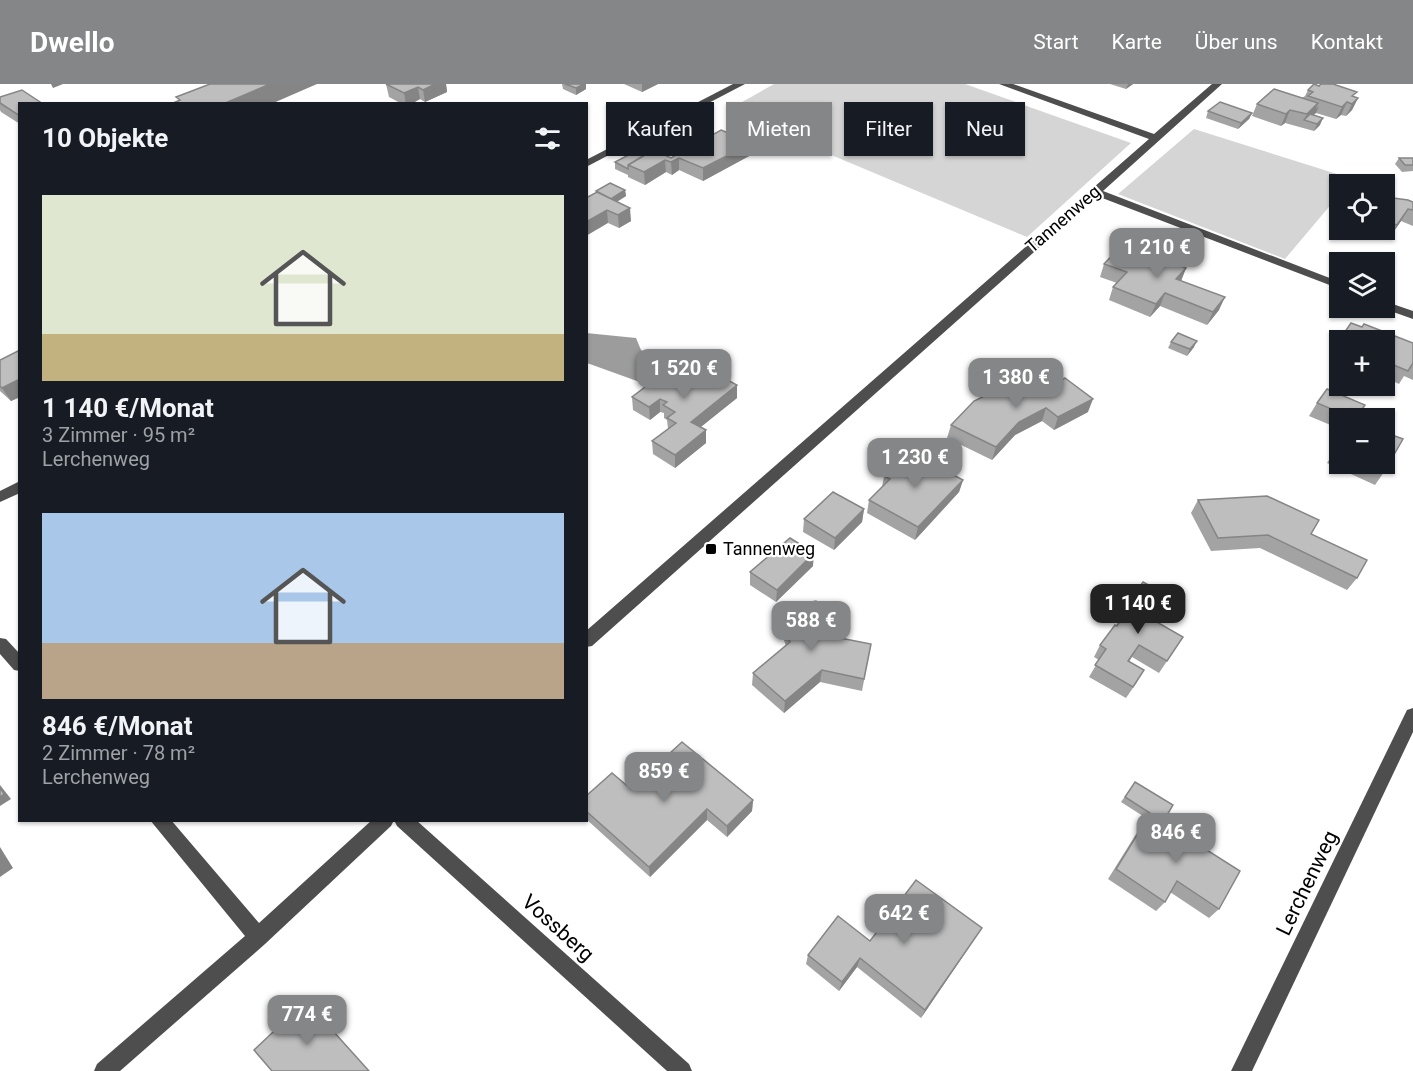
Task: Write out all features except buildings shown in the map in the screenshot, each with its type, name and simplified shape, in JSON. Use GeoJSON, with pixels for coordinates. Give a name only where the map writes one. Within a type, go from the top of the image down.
{"type":"FeatureCollection","features":[{"type":"Feature","properties":{"kind":"street"},"geometry":{"type":"LineString","coordinates":[[588,163],[740,84]]}},
{"type":"Feature","properties":{"kind":"street"},"geometry":{"type":"LineString","coordinates":[[1004,84],[1156,138]]}},
{"type":"Feature","properties":{"kind":"street","name":"Tannenweg"},"geometry":{"type":"LineString","coordinates":[[588,639],[1217,84]]}},
{"type":"Feature","properties":{"kind":"street"},"geometry":{"type":"LineString","coordinates":[[1094,191],[1329,282]]}},
{"type":"Feature","properties":{"kind":"street"},"geometry":{"type":"LineString","coordinates":[[1395,308],[1413,315]]}},
{"type":"Feature","properties":{"kind":"street"},"geometry":{"type":"LineString","coordinates":[[0,498],[18,487]]}},
{"type":"Feature","properties":{"kind":"street"},"geometry":{"type":"LineString","coordinates":[[0,644],[18,663]]}},
{"type":"Feature","properties":{"kind":"street","name":"Lerchenweg"},"geometry":{"type":"LineString","coordinates":[[1241,1071],[1413,715]]}},
{"type":"Feature","properties":{"kind":"street"},"geometry":{"type":"LineString","coordinates":[[161,822],[258,938]]}},
{"type":"Feature","properties":{"kind":"street"},"geometry":{"type":"LineString","coordinates":[[104,1071],[258,938],[383,822]]}},
{"type":"Feature","properties":{"kind":"street","name":"Vossberg"},"geometry":{"type":"LineString","coordinates":[[405,822],[682,1071]]}},
{"type":"Feature","properties":{"kind":"shaded area"},"geometry":{"type":"Polygon","coordinates":[[[774,84],[965,84],[1016,102],[945,102],[945,156],[1025,156],[1025,105],[1131,143],[1027,237],[832,155],[832,102],[742,102],[774,84]]]}},
{"type":"Feature","properties":{"kind":"shaded area"},"geometry":{"type":"Polygon","coordinates":[[[1194,129],[1337,174],[1329,174],[1329,207],[1285,259],[1118,194],[1194,129]]]}},
{"type":"Feature","properties":{"kind":"shaded area"},"geometry":{"type":"Polygon","coordinates":[[[588,333],[636,338],[641,350],[668,365],[648,385],[588,363],[588,333]]]}},
{"type":"Feature","properties":{"kind":"place","name":"Tannenweg"},"geometry":{"type":"Point","coordinates":[711,549]}}]}
